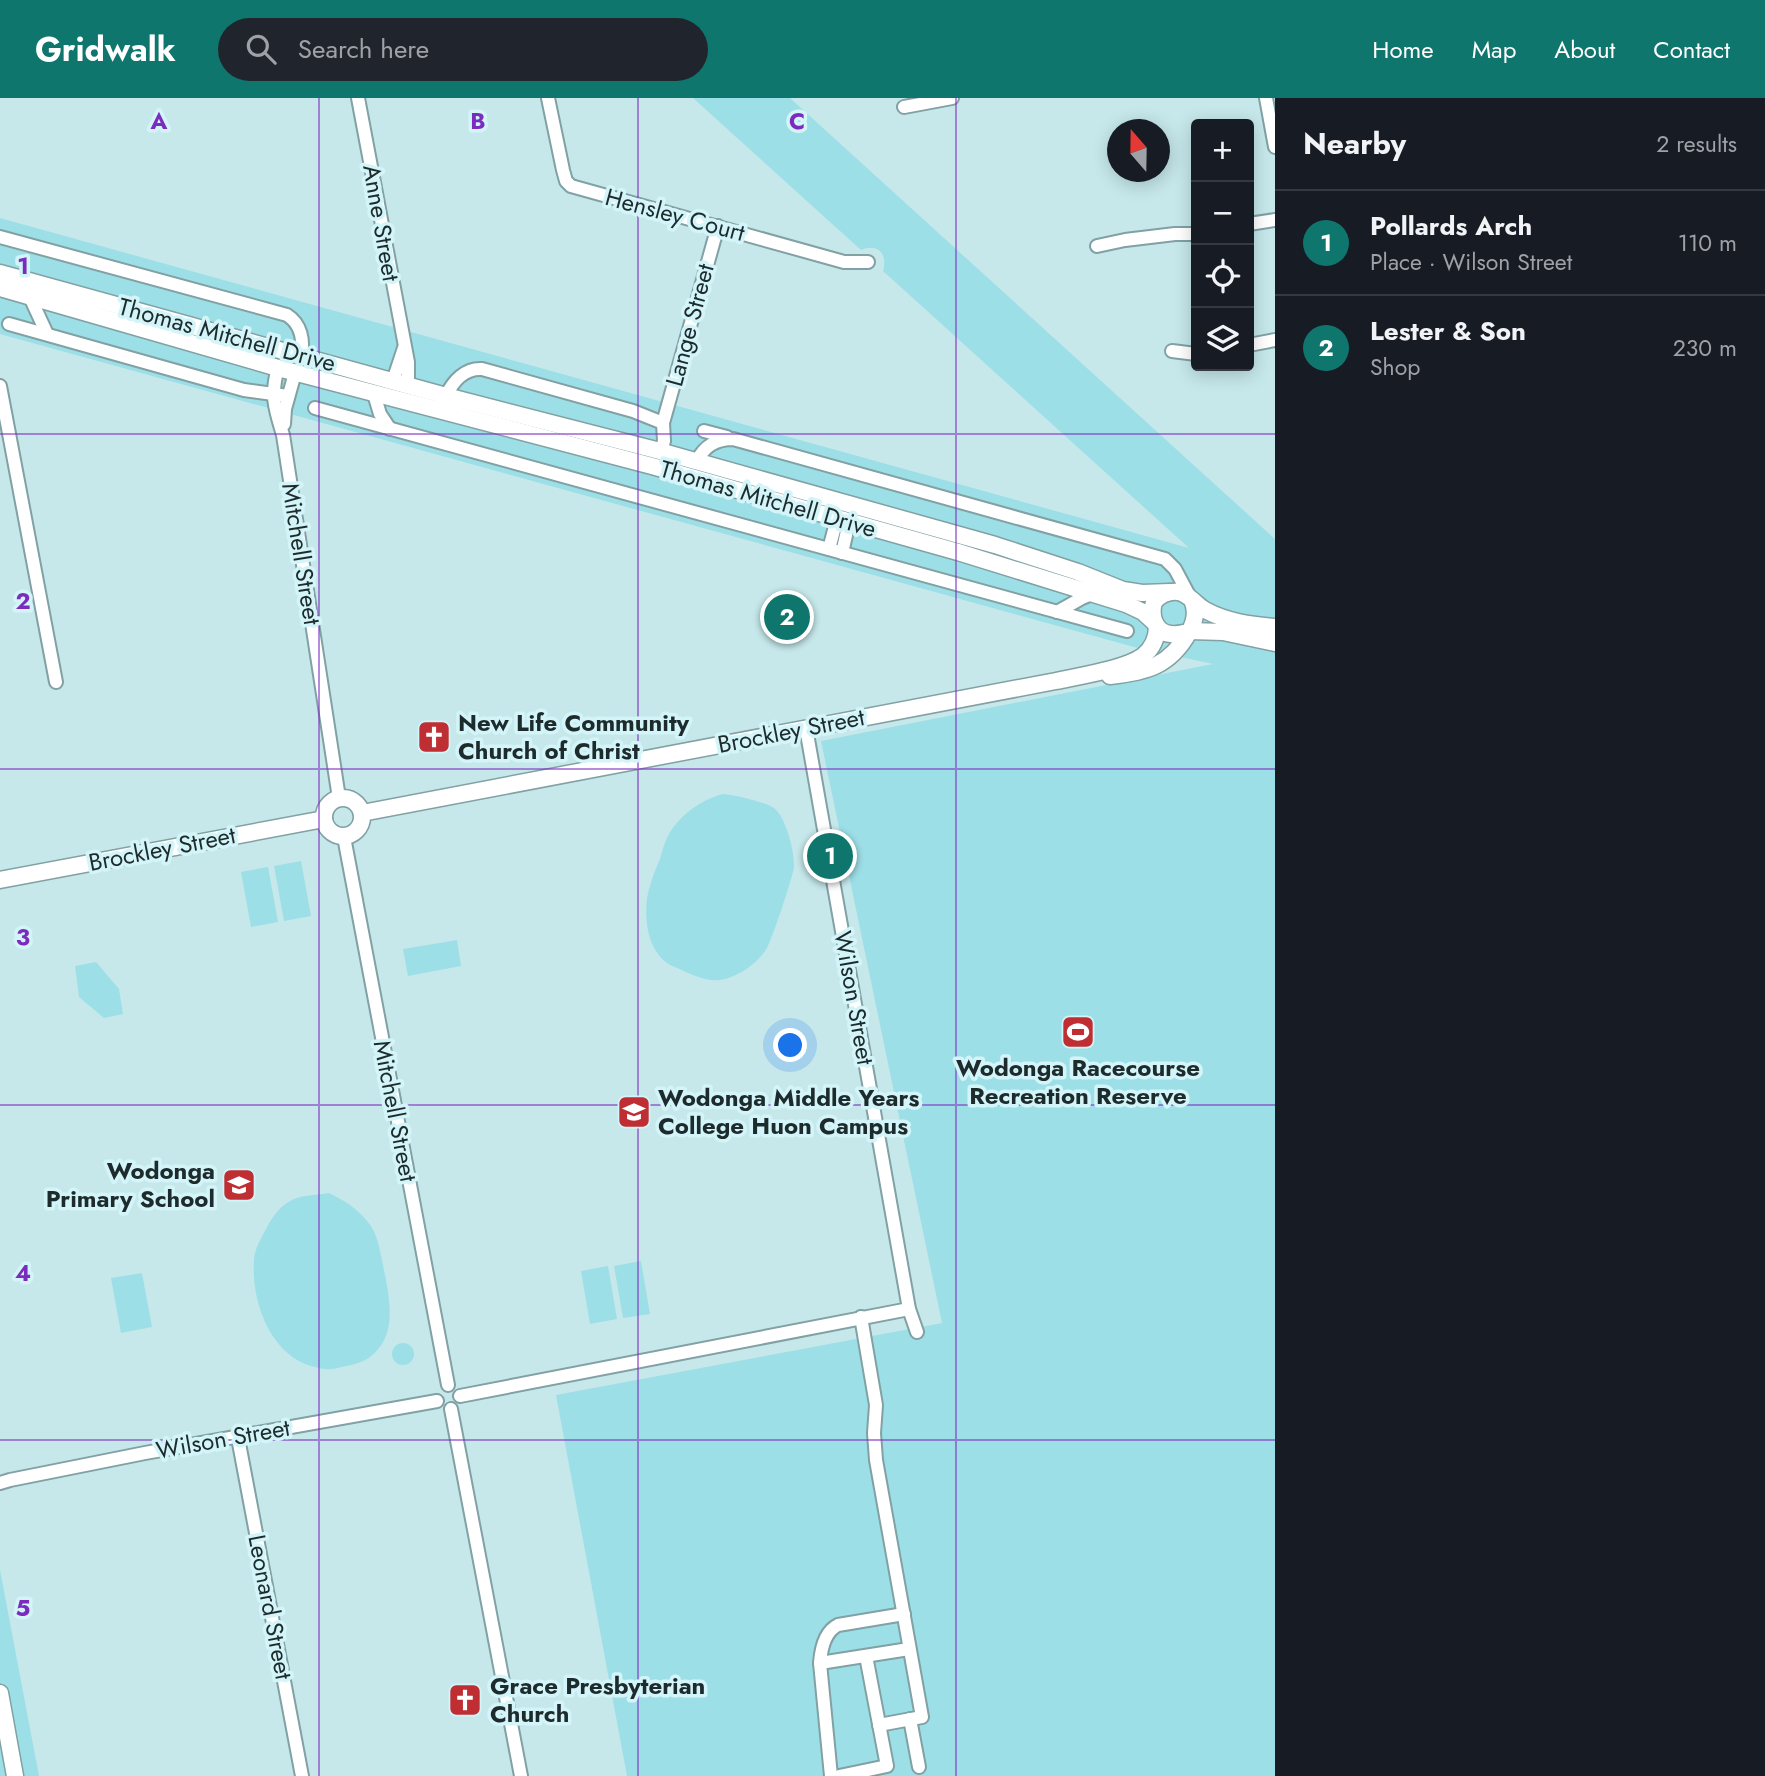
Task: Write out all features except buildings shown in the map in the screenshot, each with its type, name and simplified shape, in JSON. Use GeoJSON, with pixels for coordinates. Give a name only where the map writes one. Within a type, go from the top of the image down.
{"type":"FeatureCollection","features":[{"type":"Feature","properties":{"kind":"main road","name":"Thomas Mitchell Drive"},"geometry":{"type":"LineString","coordinates":[[0,273],[53,295],[301,356],[847,503],[995,545],[1123,590],[1142,593],[1170,592]]}},
{"type":"Feature","properties":{"kind":"main road","name":"Thomas Mitchell Drive"},"geometry":{"type":"LineString","coordinates":[[0,288],[30,296],[53,295],[75,311],[395,400],[652,466],[1002,565],[1133,607],[1147,615],[1156,625]]}},
{"type":"Feature","properties":{"kind":"main road"},"geometry":{"type":"LineString","coordinates":[[278,368],[301,356]]}},
{"type":"Feature","properties":{"kind":"main road"},"geometry":{"type":"LineString","coordinates":[[295,373],[301,356]]}},
{"type":"Feature","properties":{"kind":"main road"},"geometry":{"type":"LineString","coordinates":[[395,400],[400,383]]}},
{"type":"Feature","properties":{"kind":"main road"},"geometry":{"type":"LineString","coordinates":[[441,412],[446,396]]}},
{"type":"Feature","properties":{"kind":"main road"},"geometry":{"type":"LineString","coordinates":[[652,466],[656,450]]}},
{"type":"Feature","properties":{"kind":"main road"},"geometry":{"type":"LineString","coordinates":[[697,461],[705,481]]}},
{"type":"Feature","properties":{"kind":"main road"},"geometry":{"type":"LineString","coordinates":[[843,520],[847,503]]}},
{"type":"Feature","properties":{"kind":"main road"},"geometry":{"type":"LineString","coordinates":[[1275,627],[1222,617],[1204,610],[1181,593],[1170,592],[1160,596],[1154,602],[1152,614],[1156,625],[1167,634],[1189,631],[1223,632],[1275,643]]}},
{"type":"Feature","properties":{"kind":"main road"},"geometry":{"type":"LineString","coordinates":[[1189,631],[1195,612],[1191,599]]}},
{"type":"Feature","properties":{"kind":"main road","name":"Brockley Street"},"geometry":{"type":"LineString","coordinates":[[362,813],[1056,681],[1138,659],[1153,645],[1156,625]]}},
{"type":"Feature","properties":{"kind":"main road","name":"Brockley Street"},"geometry":{"type":"LineString","coordinates":[[1056,681],[1126,675],[1148,670],[1174,653],[1189,631]]}},
{"type":"Feature","properties":{"kind":"main road"},"geometry":{"type":"LineString","coordinates":[[339,798],[351,799],[360,807],[362,813],[356,831],[344,837],[328,830],[324,818],[326,808],[339,798]]}},
{"type":"Feature","properties":{"kind":"main road","name":"Brockley Street"},"geometry":{"type":"LineString","coordinates":[[0,880],[324,818]]}},
{"type":"Feature","properties":{"kind":"main road"},"geometry":{"type":"LineString","coordinates":[[0,1693],[15,1776]]}},
{"type":"Feature","properties":{"kind":"street","name":"Anne Street"},"geometry":{"type":"LineString","coordinates":[[358,98],[404,348],[400,383]]}},
{"type":"Feature","properties":{"kind":"street","name":"Hensley Court"},"geometry":{"type":"LineString","coordinates":[[548,98],[563,170],[566,181],[571,186],[844,262],[868,262]]}},
{"type":"Feature","properties":{"kind":"street"},"geometry":{"type":"LineString","coordinates":[[904,107],[952,98]]}},
{"type":"Feature","properties":{"kind":"street"},"geometry":{"type":"LineString","coordinates":[[1266,98],[1275,147]]}},
{"type":"Feature","properties":{"kind":"street"},"geometry":{"type":"LineString","coordinates":[[1254,223],[1275,219]]}},
{"type":"Feature","properties":{"kind":"street","name":"Lange Street"},"geometry":{"type":"LineString","coordinates":[[656,450],[657,430],[663,423],[718,226]]}},
{"type":"Feature","properties":{"kind":"street"},"geometry":{"type":"LineString","coordinates":[[1097,246],[1175,233],[1191,234]]}},
{"type":"Feature","properties":{"kind":"street","name":"Thomas Mitchell Drive"},"geometry":{"type":"LineString","coordinates":[[0,237],[283,314],[299,328],[301,356]]}},
{"type":"Feature","properties":{"kind":"street"},"geometry":{"type":"LineString","coordinates":[[30,296],[47,334]]}},
{"type":"Feature","properties":{"kind":"street","name":"Thomas Mitchell Drive"},"geometry":{"type":"LineString","coordinates":[[9,324],[244,390],[288,397]]}},
{"type":"Feature","properties":{"kind":"street"},"geometry":{"type":"LineString","coordinates":[[1254,344],[1275,340]]}},
{"type":"Feature","properties":{"kind":"street"},"geometry":{"type":"LineString","coordinates":[[1172,351],[1191,353]]}},
{"type":"Feature","properties":{"kind":"street","name":"Mitchell Street"},"geometry":{"type":"LineString","coordinates":[[278,368],[273,394],[283,435],[339,798]]}},
{"type":"Feature","properties":{"kind":"street","name":"Thomas Mitchell Drive"},"geometry":{"type":"LineString","coordinates":[[446,396],[454,382],[469,371],[487,370],[634,411],[663,423]]}},
{"type":"Feature","properties":{"kind":"street","name":"Mitchell Street"},"geometry":{"type":"LineString","coordinates":[[283,435],[284,411],[295,373]]}},
{"type":"Feature","properties":{"kind":"street"},"geometry":{"type":"LineString","coordinates":[[0,386],[56,682]]}},
{"type":"Feature","properties":{"kind":"street"},"geometry":{"type":"LineString","coordinates":[[374,394],[380,414],[390,429]]}},
{"type":"Feature","properties":{"kind":"street","name":"Thomas Mitchell Drive"},"geometry":{"type":"LineString","coordinates":[[314,408],[1127,631]]}},
{"type":"Feature","properties":{"kind":"street"},"geometry":{"type":"LineString","coordinates":[[704,431],[733,439]]}},
{"type":"Feature","properties":{"kind":"street","name":"Thomas Mitchell Drive"},"geometry":{"type":"LineString","coordinates":[[697,461],[710,445],[733,439],[1165,559],[1175,569],[1191,599]]}},
{"type":"Feature","properties":{"kind":"street"},"geometry":{"type":"LineString","coordinates":[[829,549],[843,520]]}},
{"type":"Feature","properties":{"kind":"street"},"geometry":{"type":"LineString","coordinates":[[842,552],[843,520]]}},
{"type":"Feature","properties":{"kind":"street"},"geometry":{"type":"LineString","coordinates":[[1057,612],[1092,594]]}},
{"type":"Feature","properties":{"kind":"street","name":"Wilson Street"},"geometry":{"type":"LineString","coordinates":[[806,728],[909,1309],[917,1332]]}},
{"type":"Feature","properties":{"kind":"street","name":"Mitchell Street"},"geometry":{"type":"LineString","coordinates":[[344,837],[448,1385]]}},
{"type":"Feature","properties":{"kind":"street"},"geometry":{"type":"LineString","coordinates":[[460,1396],[909,1309]]}},
{"type":"Feature","properties":{"kind":"street"},"geometry":{"type":"LineString","coordinates":[[861,1317],[876,1405],[876,1460],[922,1717],[879,1725]]}},
{"type":"Feature","properties":{"kind":"street"},"geometry":{"type":"LineString","coordinates":[[448,1385],[456,1388],[460,1396],[458,1404],[452,1409],[441,1407],[437,1401],[439,1391],[448,1385]]}},
{"type":"Feature","properties":{"kind":"street","name":"Wilson Street"},"geometry":{"type":"LineString","coordinates":[[3,1481],[437,1401]]}},
{"type":"Feature","properties":{"kind":"street"},"geometry":{"type":"LineString","coordinates":[[452,1409],[521,1776]]}},
{"type":"Feature","properties":{"kind":"street","name":"Leonard Street"},"geometry":{"type":"LineString","coordinates":[[238,1437],[302,1776]]}},
{"type":"Feature","properties":{"kind":"street"},"geometry":{"type":"LineString","coordinates":[[831,1776],[821,1651],[832,1628],[848,1622],[904,1614]]}},
{"type":"Feature","properties":{"kind":"street"},"geometry":{"type":"LineString","coordinates":[[820,1663],[909,1648]]}},
{"type":"Feature","properties":{"kind":"street"},"geometry":{"type":"LineString","coordinates":[[839,1776],[887,1766],[866,1656]]}},
{"type":"Feature","properties":{"kind":"street"},"geometry":{"type":"LineString","coordinates":[[910,1719],[919,1767]]}},
{"type":"Feature","properties":{"kind":"shaded area","name":"Wodonga Racecourse Recreation Reserve"},"geometry":{"type":"Polygon","coordinates":[[[693,98],[790,98],[1275,539],[1275,1776],[627,1776],[556,1395],[942,1323],[821,741],[1213,664],[1134,647],[0,334],[0,218],[1189,548],[883,271],[883,255],[877,249],[861,250],[693,98]]]}},
{"type":"Feature","properties":{"kind":"shaded area"},"geometry":{"type":"Polygon","coordinates":[[[723,794],[750,799],[774,808],[789,836],[794,867],[770,943],[764,953],[737,974],[712,980],[675,967],[658,954],[649,934],[646,911],[650,885],[669,834],[679,820],[692,809],[723,794]]]}},
{"type":"Feature","properties":{"kind":"shaded area"},"geometry":{"type":"Polygon","coordinates":[[[301,861],[311,916],[284,921],[274,866],[301,861]]]}},
{"type":"Feature","properties":{"kind":"shaded area"},"geometry":{"type":"Polygon","coordinates":[[[268,867],[278,922],[251,927],[241,872],[268,867]]]}},
{"type":"Feature","properties":{"kind":"shaded area"},"geometry":{"type":"Polygon","coordinates":[[[457,940],[461,966],[408,976],[403,949],[457,940]]]}},
{"type":"Feature","properties":{"kind":"shaded area"},"geometry":{"type":"Polygon","coordinates":[[[96,962],[119,989],[123,1014],[104,1018],[79,997],[75,966],[96,962]]]}},
{"type":"Feature","properties":{"kind":"shaded area"},"geometry":{"type":"Polygon","coordinates":[[[329,1193],[354,1208],[373,1230],[379,1245],[390,1317],[385,1339],[371,1356],[358,1363],[323,1369],[297,1360],[274,1338],[260,1309],[256,1293],[254,1257],[269,1223],[288,1202],[305,1196],[329,1193]]]}},
{"type":"Feature","properties":{"kind":"shaded area"},"geometry":{"type":"Polygon","coordinates":[[[641,1261],[650,1314],[623,1318],[614,1266],[641,1261]]]}},
{"type":"Feature","properties":{"kind":"shaded area"},"geometry":{"type":"Polygon","coordinates":[[[608,1266],[617,1319],[590,1324],[581,1271],[608,1266]]]}},
{"type":"Feature","properties":{"kind":"shaded area"},"geometry":{"type":"Polygon","coordinates":[[[142,1273],[152,1327],[121,1333],[111,1278],[142,1273]]]}},
{"type":"Feature","properties":{"kind":"shaded area"},"geometry":{"type":"Polygon","coordinates":[[[399,1343],[407,1343],[414,1350],[414,1358],[407,1365],[399,1365],[392,1358],[392,1350],[399,1343]]]}},
{"type":"Feature","properties":{"kind":"shaded area"},"geometry":{"type":"Polygon","coordinates":[[[0,1570],[39,1776],[0,1776],[0,1570]]]}},
{"type":"Feature","properties":{"kind":"place","name":"Lester & Son"},"geometry":{"type":"Point","coordinates":[787,617]}},
{"type":"Feature","properties":{"kind":"place","name":"New Life Community Church of Christ"},"geometry":{"type":"Point","coordinates":[434,737]}},
{"type":"Feature","properties":{"kind":"place","name":"Pollards Arch"},"geometry":{"type":"Point","coordinates":[830,856]}},
{"type":"Feature","properties":{"kind":"place","name":"Wodonga Racecourse Recreation Reserve"},"geometry":{"type":"Point","coordinates":[1078,1032]}},
{"type":"Feature","properties":{"kind":"place","name":"Wodonga Middle Years College Huon Campus"},"geometry":{"type":"Point","coordinates":[634,1112]}},
{"type":"Feature","properties":{"kind":"place","name":"Wodonga Primary School"},"geometry":{"type":"Point","coordinates":[239,1185]}},
{"type":"Feature","properties":{"kind":"place","name":"Grace Presbyterian Church"},"geometry":{"type":"Point","coordinates":[465,1700]}}]}
